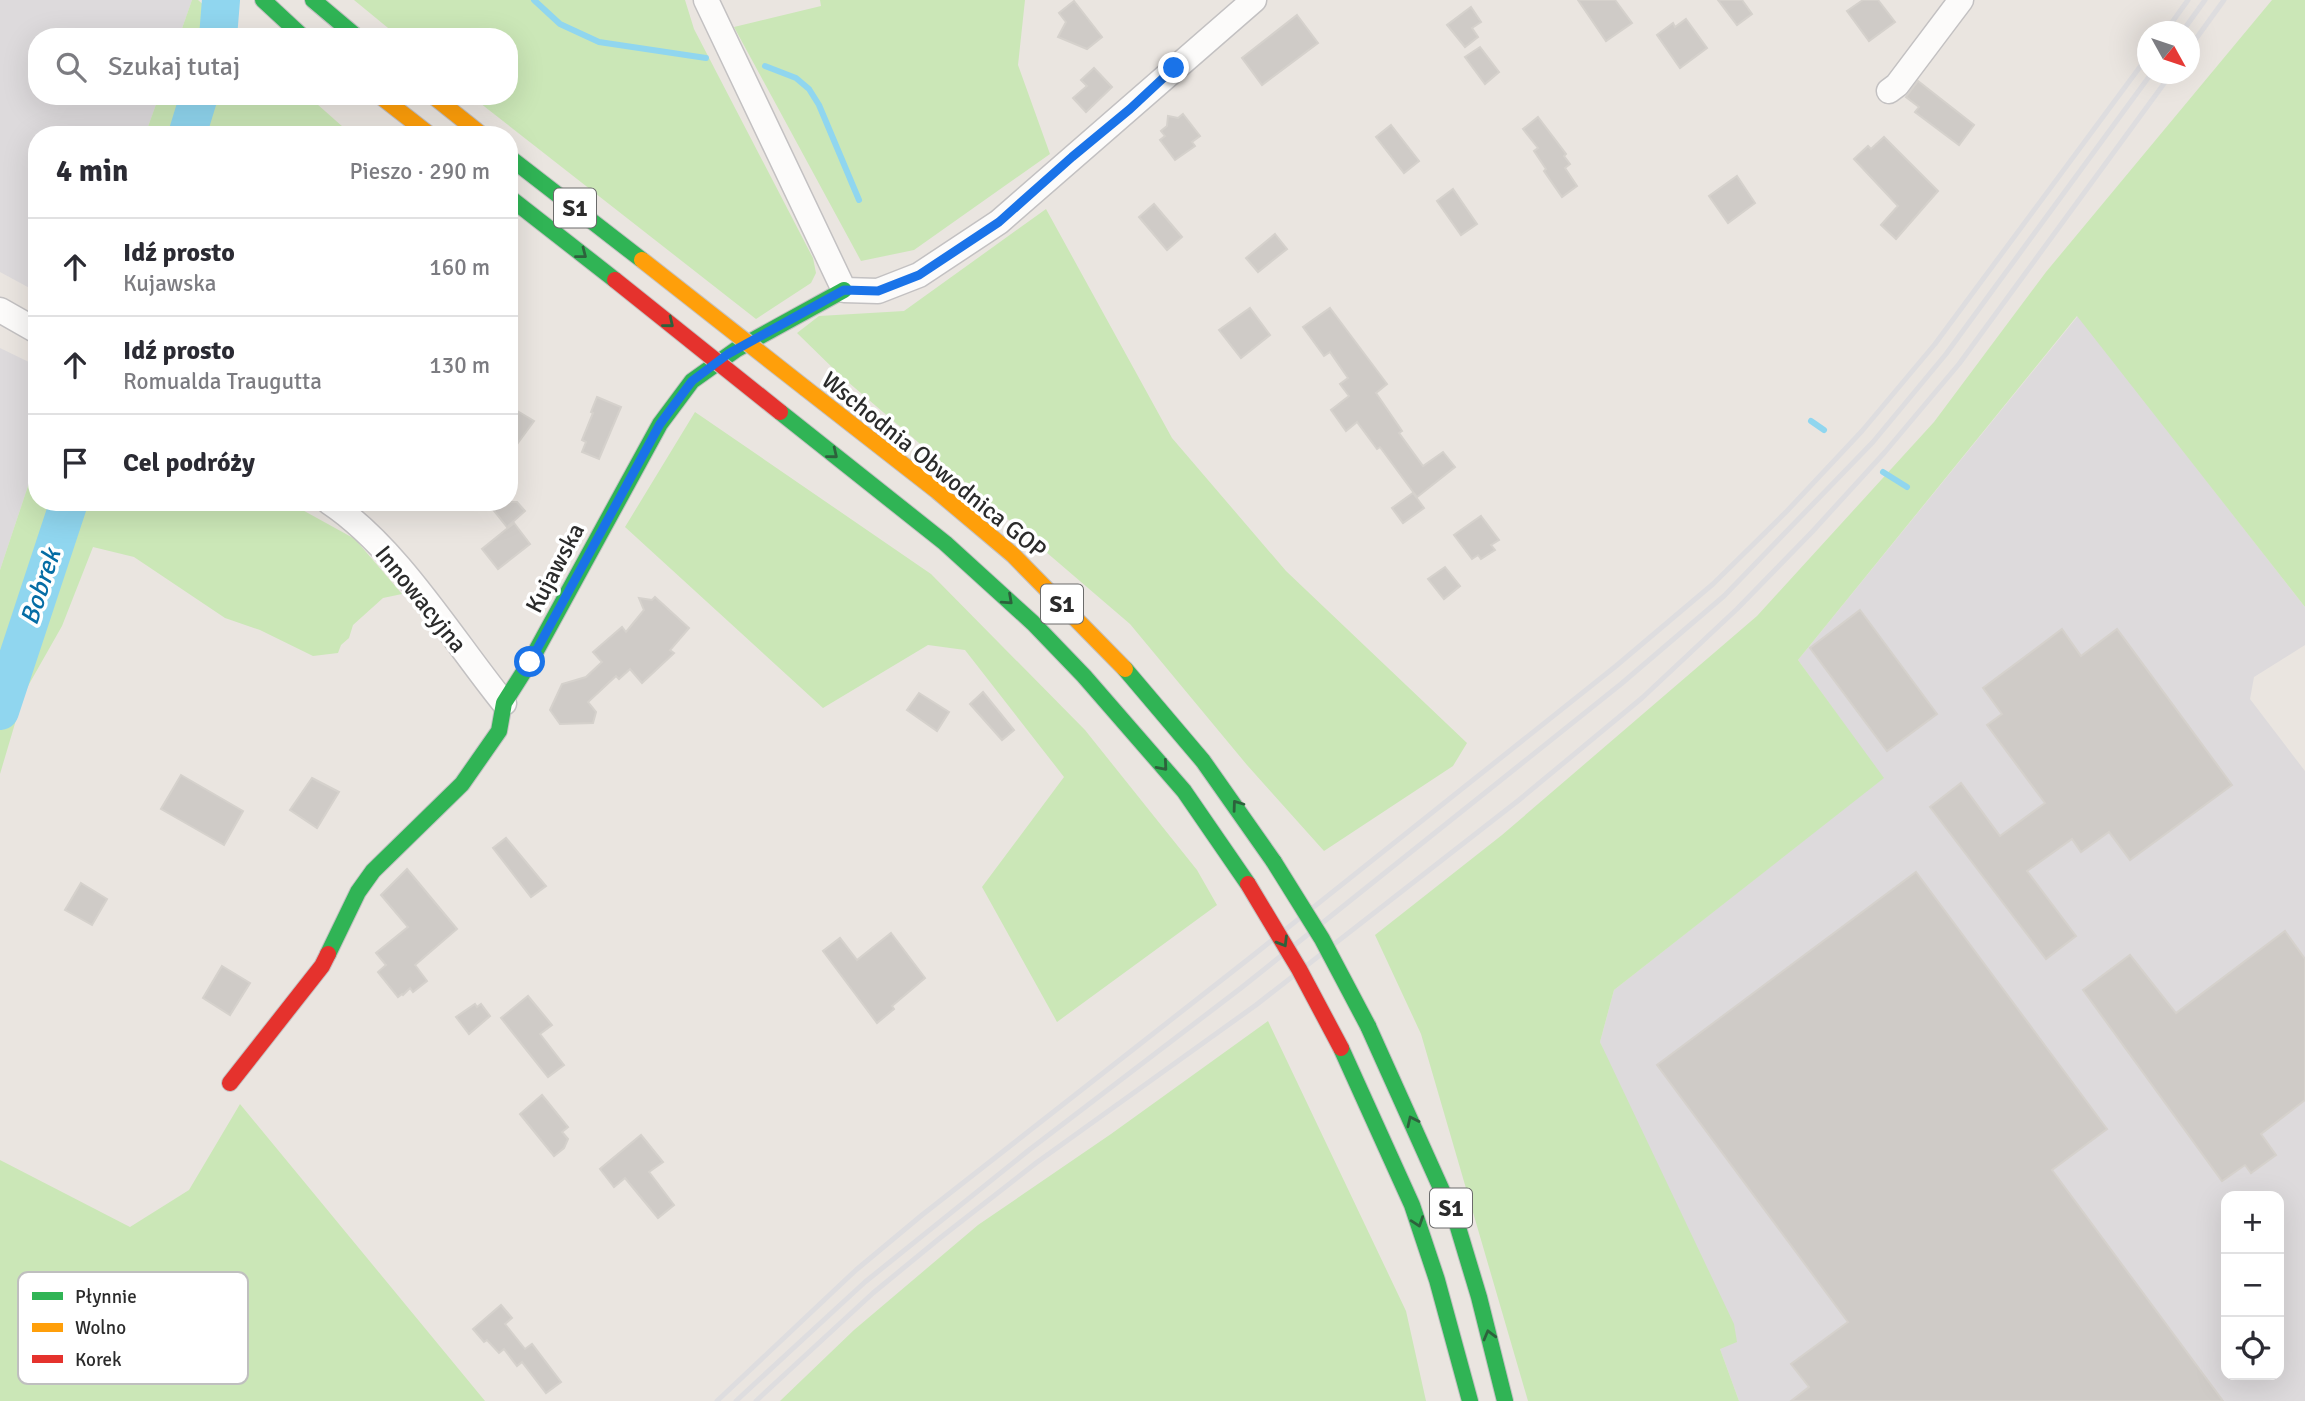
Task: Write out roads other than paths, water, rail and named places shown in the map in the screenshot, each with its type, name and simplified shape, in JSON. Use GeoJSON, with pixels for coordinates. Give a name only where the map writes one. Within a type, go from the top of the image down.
{"type":"FeatureCollection","features":[{"type":"Feature","properties":{"kind":"main road"},"geometry":{"type":"LineString","coordinates":[[263,0],[293,28]]}},
{"type":"Feature","properties":{"kind":"main road"},"geometry":{"type":"LineString","coordinates":[[313,0],[347,28]]}},
{"type":"Feature","properties":{"kind":"main road"},"geometry":{"type":"LineString","coordinates":[[392,105],[418,126]]}},
{"type":"Feature","properties":{"kind":"main road"},"geometry":{"type":"LineString","coordinates":[[444,105],[471,126]]}},
{"type":"Feature","properties":{"kind":"main road","name":"Wschodnia Obwodnica GOP"},"geometry":{"type":"LineString","coordinates":[[518,164],[954,504],[1015,557],[1119,661],[1215,775],[1246,818],[1322,939],[1368,1026],[1457,1224],[1479,1297],[1505,1401]]}},
{"type":"Feature","properties":{"kind":"main road","name":"S1"},"geometry":{"type":"LineString","coordinates":[[518,204],[945,543],[1033,623],[1084,676],[1184,791],[1248,884],[1299,969],[1341,1048],[1412,1205],[1437,1280],[1470,1401]]}},
{"type":"Feature","properties":{"kind":"main road","name":"Kujawska"},"geometry":{"type":"LineString","coordinates":[[230,1083],[323,966],[358,892],[373,871],[462,784],[499,731],[504,703],[530,662],[660,424],[692,381],[728,354],[844,290]]}},
{"type":"Feature","properties":{"kind":"street"},"geometry":{"type":"LineString","coordinates":[[706,0],[844,290],[878,291],[919,275],[999,222],[1254,0]]}},
{"type":"Feature","properties":{"kind":"street"},"geometry":{"type":"LineString","coordinates":[[1889,91],[1897,85],[1961,0]]}},
{"type":"Feature","properties":{"kind":"street"},"geometry":{"type":"LineString","coordinates":[[0,310],[28,326]]}},
{"type":"Feature","properties":{"kind":"street","name":"Innowacyjna"},"geometry":{"type":"LineString","coordinates":[[340,511],[378,544],[504,703]]}},
{"type":"Feature","properties":{"kind":"waterway","name":"Bobrek"},"geometry":{"type":"LineString","coordinates":[[219,28],[221,0]]}},
{"type":"Feature","properties":{"kind":"waterway"},"geometry":{"type":"LineString","coordinates":[[534,0],[560,24],[599,42],[706,58]]}},
{"type":"Feature","properties":{"kind":"waterway"},"geometry":{"type":"LineString","coordinates":[[765,66],[796,78],[809,89],[819,105],[859,200]]}},
{"type":"Feature","properties":{"kind":"waterway","name":"Bobrek"},"geometry":{"type":"LineString","coordinates":[[190,126],[196,105]]}},
{"type":"Feature","properties":{"kind":"waterway"},"geometry":{"type":"LineString","coordinates":[[1811,421],[1824,430]]}},
{"type":"Feature","properties":{"kind":"waterway"},"geometry":{"type":"LineString","coordinates":[[1883,472],[1907,487]]}},
{"type":"Feature","properties":{"kind":"waterway","name":"Bobrek"},"geometry":{"type":"LineString","coordinates":[[0,711],[66,511]]}},
{"type":"Feature","properties":{"kind":"railway"},"geometry":{"type":"LineString","coordinates":[[2173,21],[2188,0]]}},
{"type":"Feature","properties":{"kind":"railway"},"geometry":{"type":"LineString","coordinates":[[2190,21],[2205,0]]}},
{"type":"Feature","properties":{"kind":"railway"},"geometry":{"type":"LineString","coordinates":[[2200,33],[2224,0]]}},
{"type":"Feature","properties":{"kind":"railway"},"geometry":{"type":"LineString","coordinates":[[717,1401],[856,1270],[922,1215],[1616,666],[1713,584],[1862,431],[1935,344],[2137,71]]}},
{"type":"Feature","properties":{"kind":"railway"},"geometry":{"type":"LineString","coordinates":[[736,1401],[865,1282],[1029,1150],[1241,988],[1621,684],[1724,596],[1873,442],[1946,354],[2144,84]]}},
{"type":"Feature","properties":{"kind":"railway"},"geometry":{"type":"LineString","coordinates":[[756,1401],[873,1293],[940,1238],[1036,1163],[1256,1005],[1519,800],[1642,698],[1737,609],[1885,452],[1959,364],[2164,84]]}}]}
